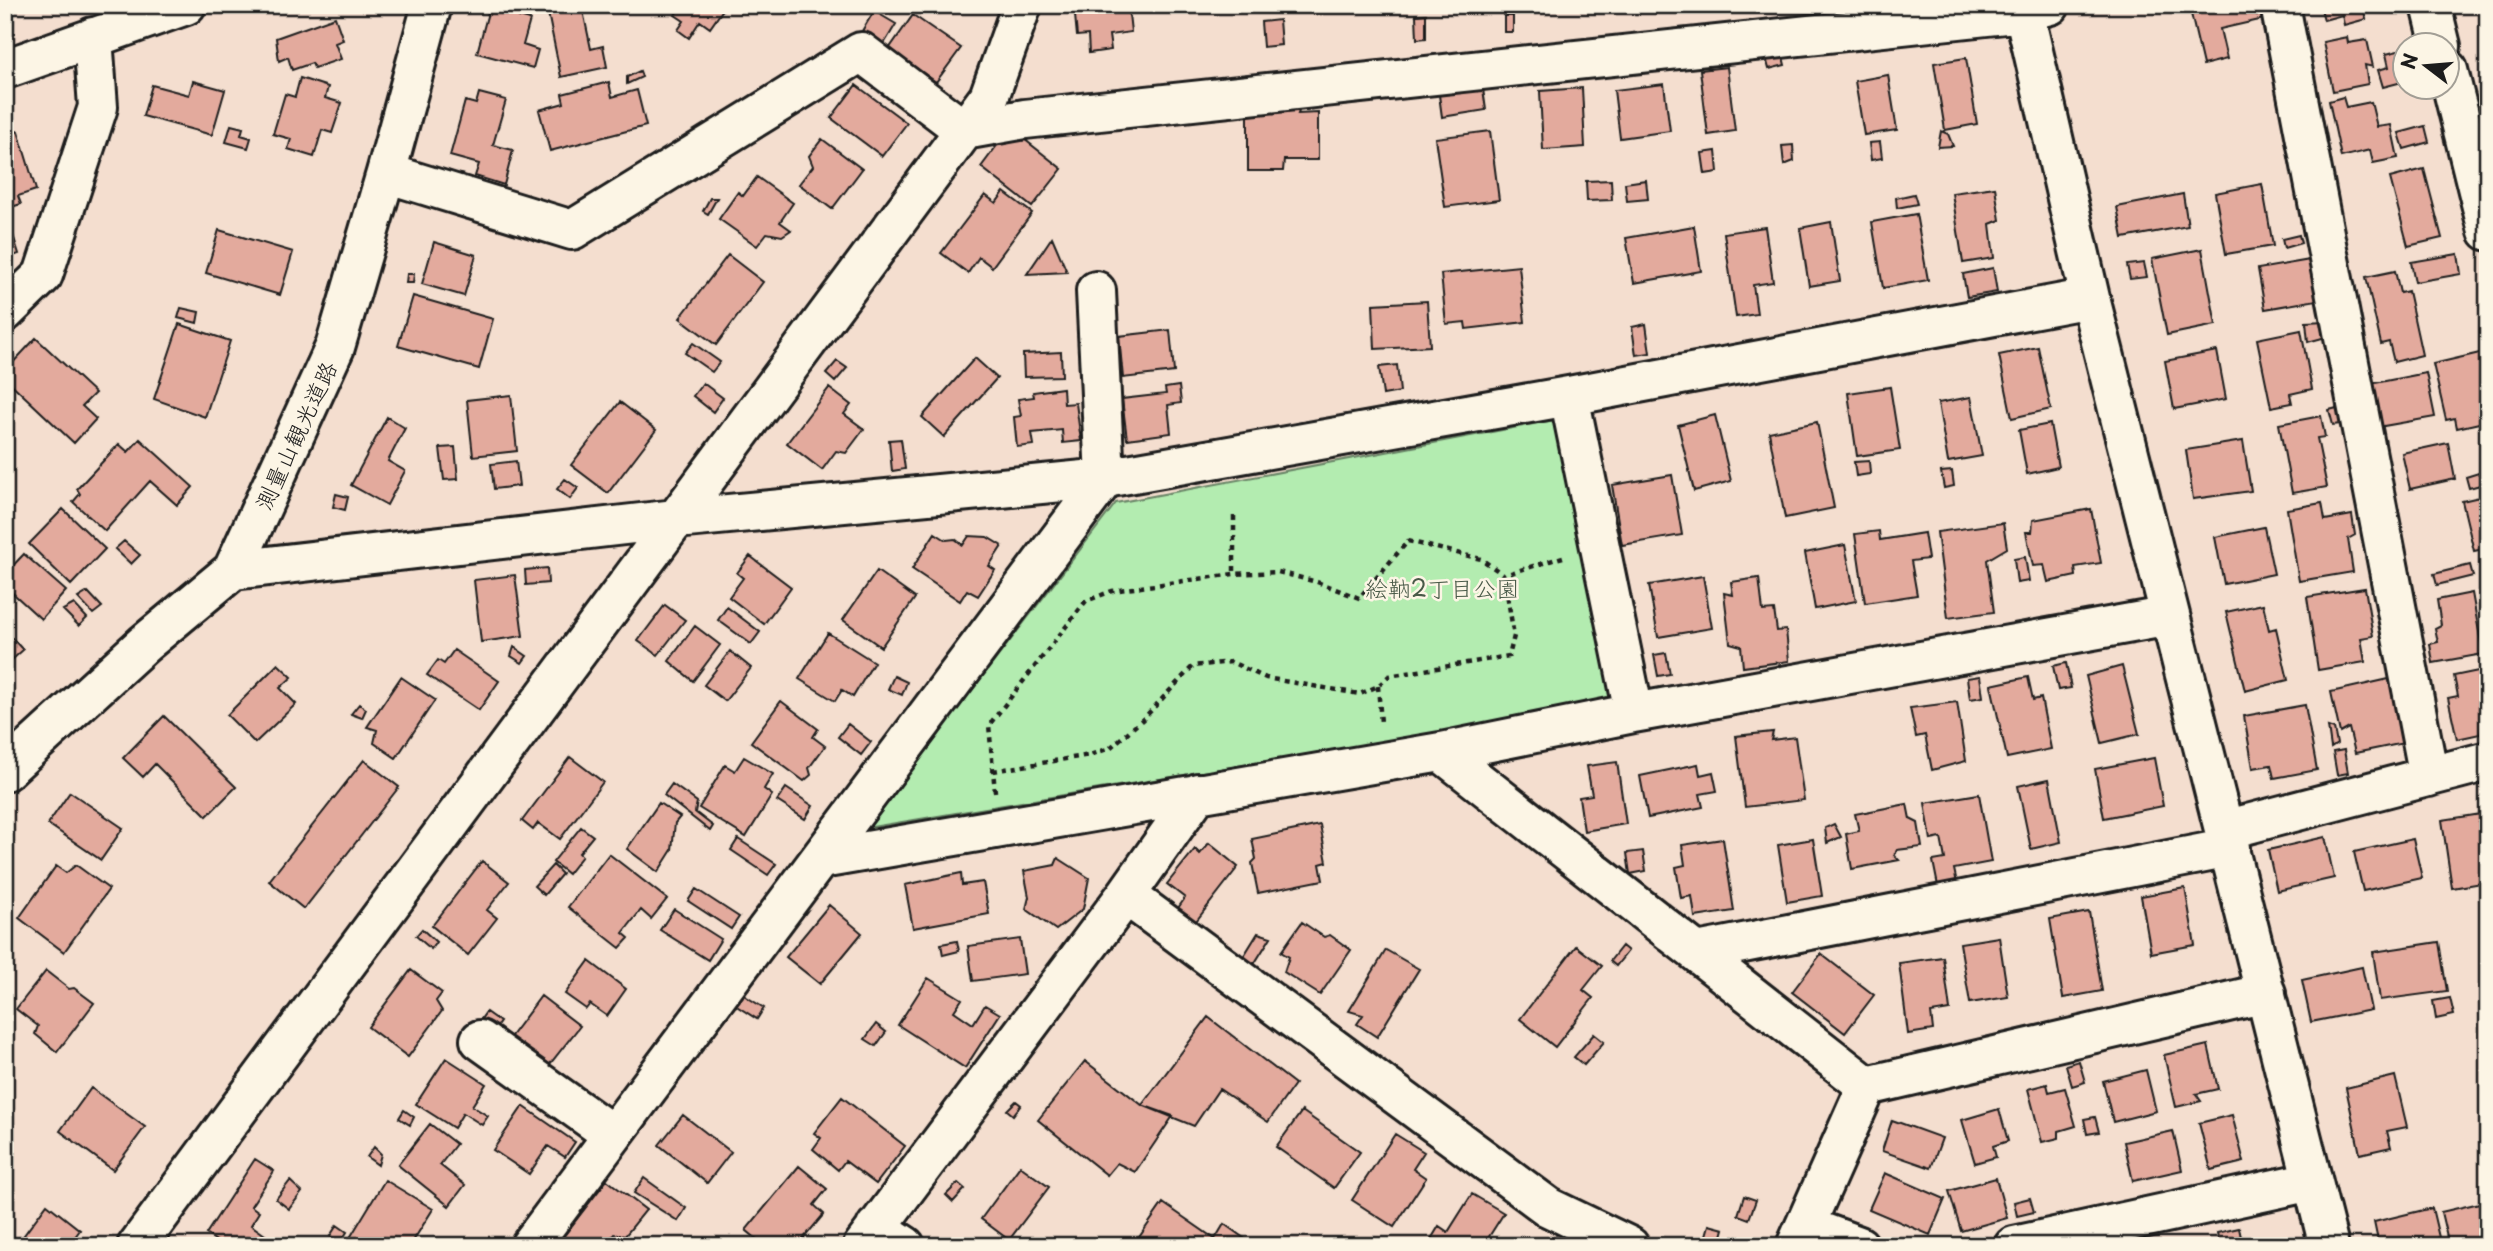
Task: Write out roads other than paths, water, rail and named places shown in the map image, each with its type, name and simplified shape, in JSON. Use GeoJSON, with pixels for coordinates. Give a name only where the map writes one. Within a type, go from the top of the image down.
{"type":"FeatureCollection","features":[{"type":"Feature","properties":{"kind":"street"},"geometry":{"type":"LineString","coordinates":[[5,69],[186,5]]}},
{"type":"Feature","properties":{"kind":"street","name":"測量山観光道路"},"geometry":{"type":"LineString","coordinates":[[5,771],[144,644],[233,570],[335,347],[432,5]]}},
{"type":"Feature","properties":{"kind":"street"},"geometry":{"type":"LineString","coordinates":[[137,1246],[989,97],[1021,5]]}},
{"type":"Feature","properties":{"kind":"street"},"geometry":{"type":"LineString","coordinates":[[2280,5],[2429,778]]}},
{"type":"Feature","properties":{"kind":"street"},"geometry":{"type":"LineString","coordinates":[[2431,5],[2438,32]]}},
{"type":"Feature","properties":{"kind":"street"},"geometry":{"type":"LineString","coordinates":[[386,173],[572,230],[860,51],[964,130],[1025,119],[2031,8],[2090,298],[2329,1246]]}},
{"type":"Feature","properties":{"kind":"street"},"geometry":{"type":"LineString","coordinates":[[5,312],[43,275],[99,107],[93,37]]}},
{"type":"Feature","properties":{"kind":"street"},"geometry":{"type":"LineString","coordinates":[[2456,102],[2488,231]]}},
{"type":"Feature","properties":{"kind":"street"},"geometry":{"type":"LineString","coordinates":[[530,1246],[1105,478],[1096,291]]}},
{"type":"Feature","properties":{"kind":"street"},"geometry":{"type":"LineString","coordinates":[[233,570],[676,519],[1105,478],[1569,396],[2090,298]]}},
{"type":"Feature","properties":{"kind":"street"},"geometry":{"type":"LineString","coordinates":[[1569,396],[1634,713]]}},
{"type":"Feature","properties":{"kind":"street"},"geometry":{"type":"LineString","coordinates":[[821,859],[1441,752],[1634,713],[2170,616]]}},
{"type":"Feature","properties":{"kind":"street"},"geometry":{"type":"LineString","coordinates":[[1441,752],[1867,1086]]}},
{"type":"Feature","properties":{"kind":"street"},"geometry":{"type":"LineString","coordinates":[[1697,952],[2227,839],[2488,761]]}},
{"type":"Feature","properties":{"kind":"street"},"geometry":{"type":"LineString","coordinates":[[881,1240],[1198,793]]}},
{"type":"Feature","properties":{"kind":"street"},"geometry":{"type":"LineString","coordinates":[[1126,895],[1548,1207],[1629,1246]]}},
{"type":"Feature","properties":{"kind":"street"},"geometry":{"type":"LineString","coordinates":[[1867,1086],[2266,993]]}},
{"type":"Feature","properties":{"kind":"street"},"geometry":{"type":"LineString","coordinates":[[480,1040],[612,1135]]}},
{"type":"Feature","properties":{"kind":"street"},"geometry":{"type":"LineString","coordinates":[[1859,1246],[1801,1236],[1867,1086]]}},
{"type":"Feature","properties":{"kind":"street"},"geometry":{"type":"LineString","coordinates":[[2014,1246],[2312,1181]]}},
{"type":"Feature","properties":{"kind":"park label","name":"絵靹2丁目公園"},"geometry":{"type":"Point","coordinates":[1442,587]}}]}
